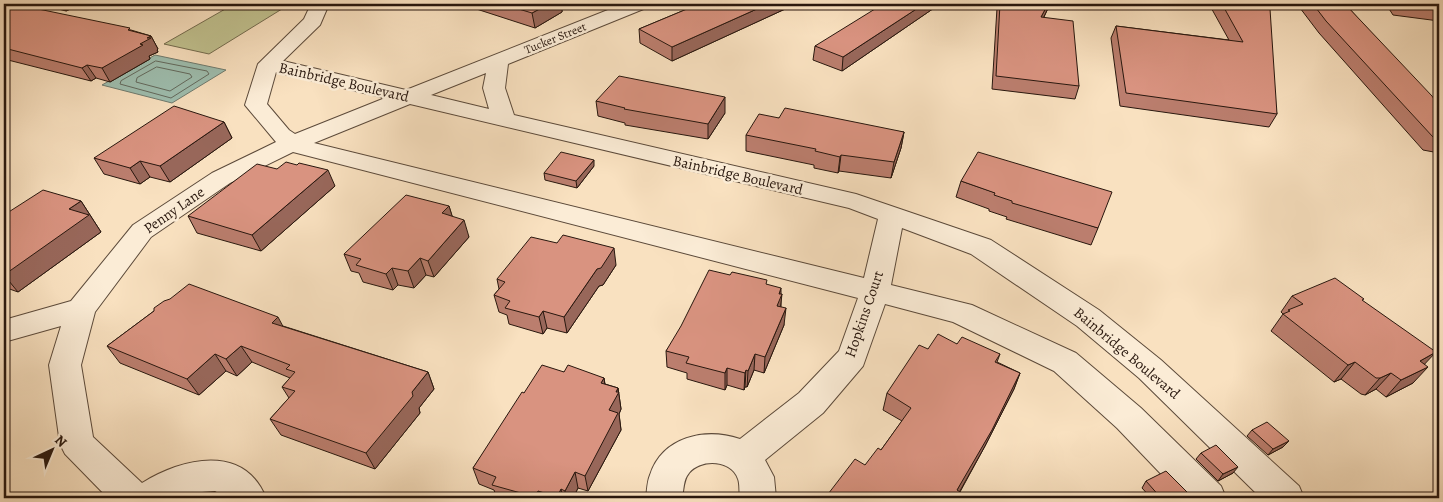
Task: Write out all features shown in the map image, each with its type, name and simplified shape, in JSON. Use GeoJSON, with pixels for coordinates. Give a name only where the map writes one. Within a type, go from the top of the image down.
{"type":"FeatureCollection","features":[{"type":"Feature","properties":{"kind":"street"},"geometry":{"type":"LineString","coordinates":[[268,64],[313,21],[320,4]]}},
{"type":"Feature","properties":{"kind":"street","name":"Tucker Street"},"geometry":{"type":"LineString","coordinates":[[293,142],[498,61],[631,5]]}},
{"type":"Feature","properties":{"kind":"street"},"geometry":{"type":"LineString","coordinates":[[498,61],[494,88],[504,120]]}},
{"type":"Feature","properties":{"kind":"street","name":"Bainbridge Boulevard"},"geometry":{"type":"LineString","coordinates":[[1208,498],[1129,418],[1065,362],[961,313],[298,146],[281,135],[256,105],[268,64],[856,202],[981,247],[1088,318],[1150,369],[1286,498]]}},
{"type":"Feature","properties":{"kind":"street","name":"Penny Lane"},"geometry":{"type":"LineString","coordinates":[[132,498],[77,444],[65,365],[81,309],[142,231],[221,178],[293,142]]}},
{"type":"Feature","properties":{"kind":"street","name":"Hopkins Court"},"geometry":{"type":"LineString","coordinates":[[743,457],[812,403],[852,357],[875,292],[892,215]]}},
{"type":"Feature","properties":{"kind":"street"},"geometry":{"type":"LineString","coordinates":[[4,331],[81,309]]}},
{"type":"Feature","properties":{"kind":"street"},"geometry":{"type":"LineString","coordinates":[[664,498],[663,486],[667,473],[676,462],[687,453],[700,448],[716,447],[743,457],[752,468],[759,482],[758,498]]}},
{"type":"Feature","properties":{"kind":"street"},"geometry":{"type":"LineString","coordinates":[[150,498],[178,482],[198,476],[217,475],[232,480],[243,488],[248,498]]}},
{"type":"Feature","properties":{"kind":"green space"},"geometry":{"type":"Polygon","coordinates":[[[234,4],[290,4],[209,54],[164,44],[234,4]]]}},
{"type":"Feature","properties":{"kind":"water"},"geometry":{"type":"Polygon","coordinates":[[[155,55],[226,70],[172,103],[102,85],[155,55]]]}},
{"type":"Feature","properties":{"kind":"building"},"geometry":{"type":"Polygon","coordinates":[[[502,4],[549,4],[532,13],[502,4]]]}},
{"type":"Feature","properties":{"kind":"building"},"geometry":{"type":"Polygon","coordinates":[[[699,4],[768,4],[672,47],[639,29],[699,4]]]}},
{"type":"Feature","properties":{"kind":"building"},"geometry":{"type":"Polygon","coordinates":[[[883,4],[924,4],[843,57],[815,46],[883,4]]]}},
{"type":"Feature","properties":{"kind":"building"},"geometry":{"type":"Polygon","coordinates":[[[1000,4],[1048,4],[1041,17],[1073,21],[1079,86],[996,76],[1000,4]]]}},
{"type":"Feature","properties":{"kind":"building"},"geometry":{"type":"Polygon","coordinates":[[[1222,4],[1254,4],[1257,9],[1270,9],[1277,114],[1126,93],[1116,26],[1243,42],[1222,4]]]}},
{"type":"Feature","properties":{"kind":"building"},"geometry":{"type":"Polygon","coordinates":[[[1313,4],[1345,4],[1432,96],[1439,106],[1439,138],[1433,137],[1326,21],[1313,4]]]}},
{"type":"Feature","properties":{"kind":"building"},"geometry":{"type":"Polygon","coordinates":[[[1399,4],[1439,4],[1439,9],[1399,4]]]}},
{"type":"Feature","properties":{"kind":"building"},"geometry":{"type":"Polygon","coordinates":[[[19,5],[130,28],[128,30],[151,36],[147,38],[151,38],[140,44],[143,45],[102,68],[87,65],[82,68],[4,48],[4,9],[19,5]]]}},
{"type":"Feature","properties":{"kind":"building"},"geometry":{"type":"Polygon","coordinates":[[[619,76],[725,97],[708,124],[624,109],[596,101],[619,76]]]}},
{"type":"Feature","properties":{"kind":"building"},"geometry":{"type":"Polygon","coordinates":[[[174,106],[224,122],[160,166],[140,161],[130,168],[94,158],[174,106]]]}},
{"type":"Feature","properties":{"kind":"building"},"geometry":{"type":"Polygon","coordinates":[[[785,108],[904,132],[894,162],[841,155],[840,157],[815,151],[816,149],[746,135],[759,114],[779,118],[785,108]]]}},
{"type":"Feature","properties":{"kind":"building"},"geometry":{"type":"Polygon","coordinates":[[[561,152],[594,160],[576,181],[544,173],[561,152]]]}},
{"type":"Feature","properties":{"kind":"building"},"geometry":{"type":"Polygon","coordinates":[[[978,152],[1112,192],[1098,228],[1012,203],[1012,201],[994,195],[995,193],[961,181],[978,152]]]}},
{"type":"Feature","properties":{"kind":"building"},"geometry":{"type":"Polygon","coordinates":[[[286,162],[328,170],[252,235],[188,216],[257,164],[277,169],[286,162]]]}},
{"type":"Feature","properties":{"kind":"building"},"geometry":{"type":"Polygon","coordinates":[[[43,190],[81,201],[69,209],[89,215],[4,275],[4,215],[43,190]]]}},
{"type":"Feature","properties":{"kind":"building"},"geometry":{"type":"Polygon","coordinates":[[[406,195],[449,206],[442,213],[464,220],[428,261],[420,258],[408,271],[392,268],[386,274],[356,265],[361,259],[344,254],[406,195]]]}},
{"type":"Feature","properties":{"kind":"building"},"geometry":{"type":"Polygon","coordinates":[[[563,235],[614,248],[564,317],[543,311],[539,317],[505,308],[510,301],[494,295],[505,282],[497,279],[531,237],[557,243],[563,235]]]}},
{"type":"Feature","properties":{"kind":"building"},"geometry":{"type":"Polygon","coordinates":[[[709,270],[730,275],[732,272],[767,280],[766,284],[781,288],[779,294],[782,294],[777,306],[786,308],[765,357],[755,354],[748,371],[746,370],[745,373],[727,368],[725,373],[686,363],[689,357],[666,351],[681,326],[709,270]]]}},
{"type":"Feature","properties":{"kind":"building"},"geometry":{"type":"Polygon","coordinates":[[[1335,278],[1364,299],[1362,300],[1436,352],[1420,361],[1428,367],[1401,380],[1391,373],[1376,378],[1355,362],[1348,365],[1283,314],[1303,304],[1292,296],[1335,278]]]}},
{"type":"Feature","properties":{"kind":"building"},"geometry":{"type":"Polygon","coordinates":[[[189,284],[278,317],[272,323],[428,372],[412,392],[413,396],[366,453],[270,419],[295,391],[282,387],[295,372],[286,369],[290,365],[241,346],[226,359],[215,354],[187,379],[107,346],[154,311],[154,308],[170,299],[189,284]]]}},
{"type":"Feature","properties":{"kind":"building"},"geometry":{"type":"Polygon","coordinates":[[[938,334],[957,344],[962,337],[1000,354],[995,362],[1020,373],[992,430],[957,490],[968,497],[825,498],[855,459],[865,465],[878,448],[881,450],[911,408],[887,393],[919,345],[928,349],[938,334]]]}},
{"type":"Feature","properties":{"kind":"building"},"geometry":{"type":"Polygon","coordinates":[[[542,365],[564,372],[568,365],[604,378],[601,383],[618,388],[616,392],[619,392],[609,410],[618,413],[585,476],[575,472],[565,491],[561,489],[557,497],[538,491],[535,497],[492,485],[496,477],[473,468],[522,392],[524,393],[542,365]]]}},
{"type":"Feature","properties":{"kind":"building"},"geometry":{"type":"Polygon","coordinates":[[[1267,422],[1289,441],[1273,449],[1252,430],[1267,422]]]}},
{"type":"Feature","properties":{"kind":"building"},"geometry":{"type":"Polygon","coordinates":[[[1216,445],[1238,467],[1223,474],[1201,453],[1216,445]]]}},
{"type":"Feature","properties":{"kind":"building"},"geometry":{"type":"Polygon","coordinates":[[[1166,471],[1187,492],[1175,498],[1161,498],[1146,481],[1166,471]]]}}]}
